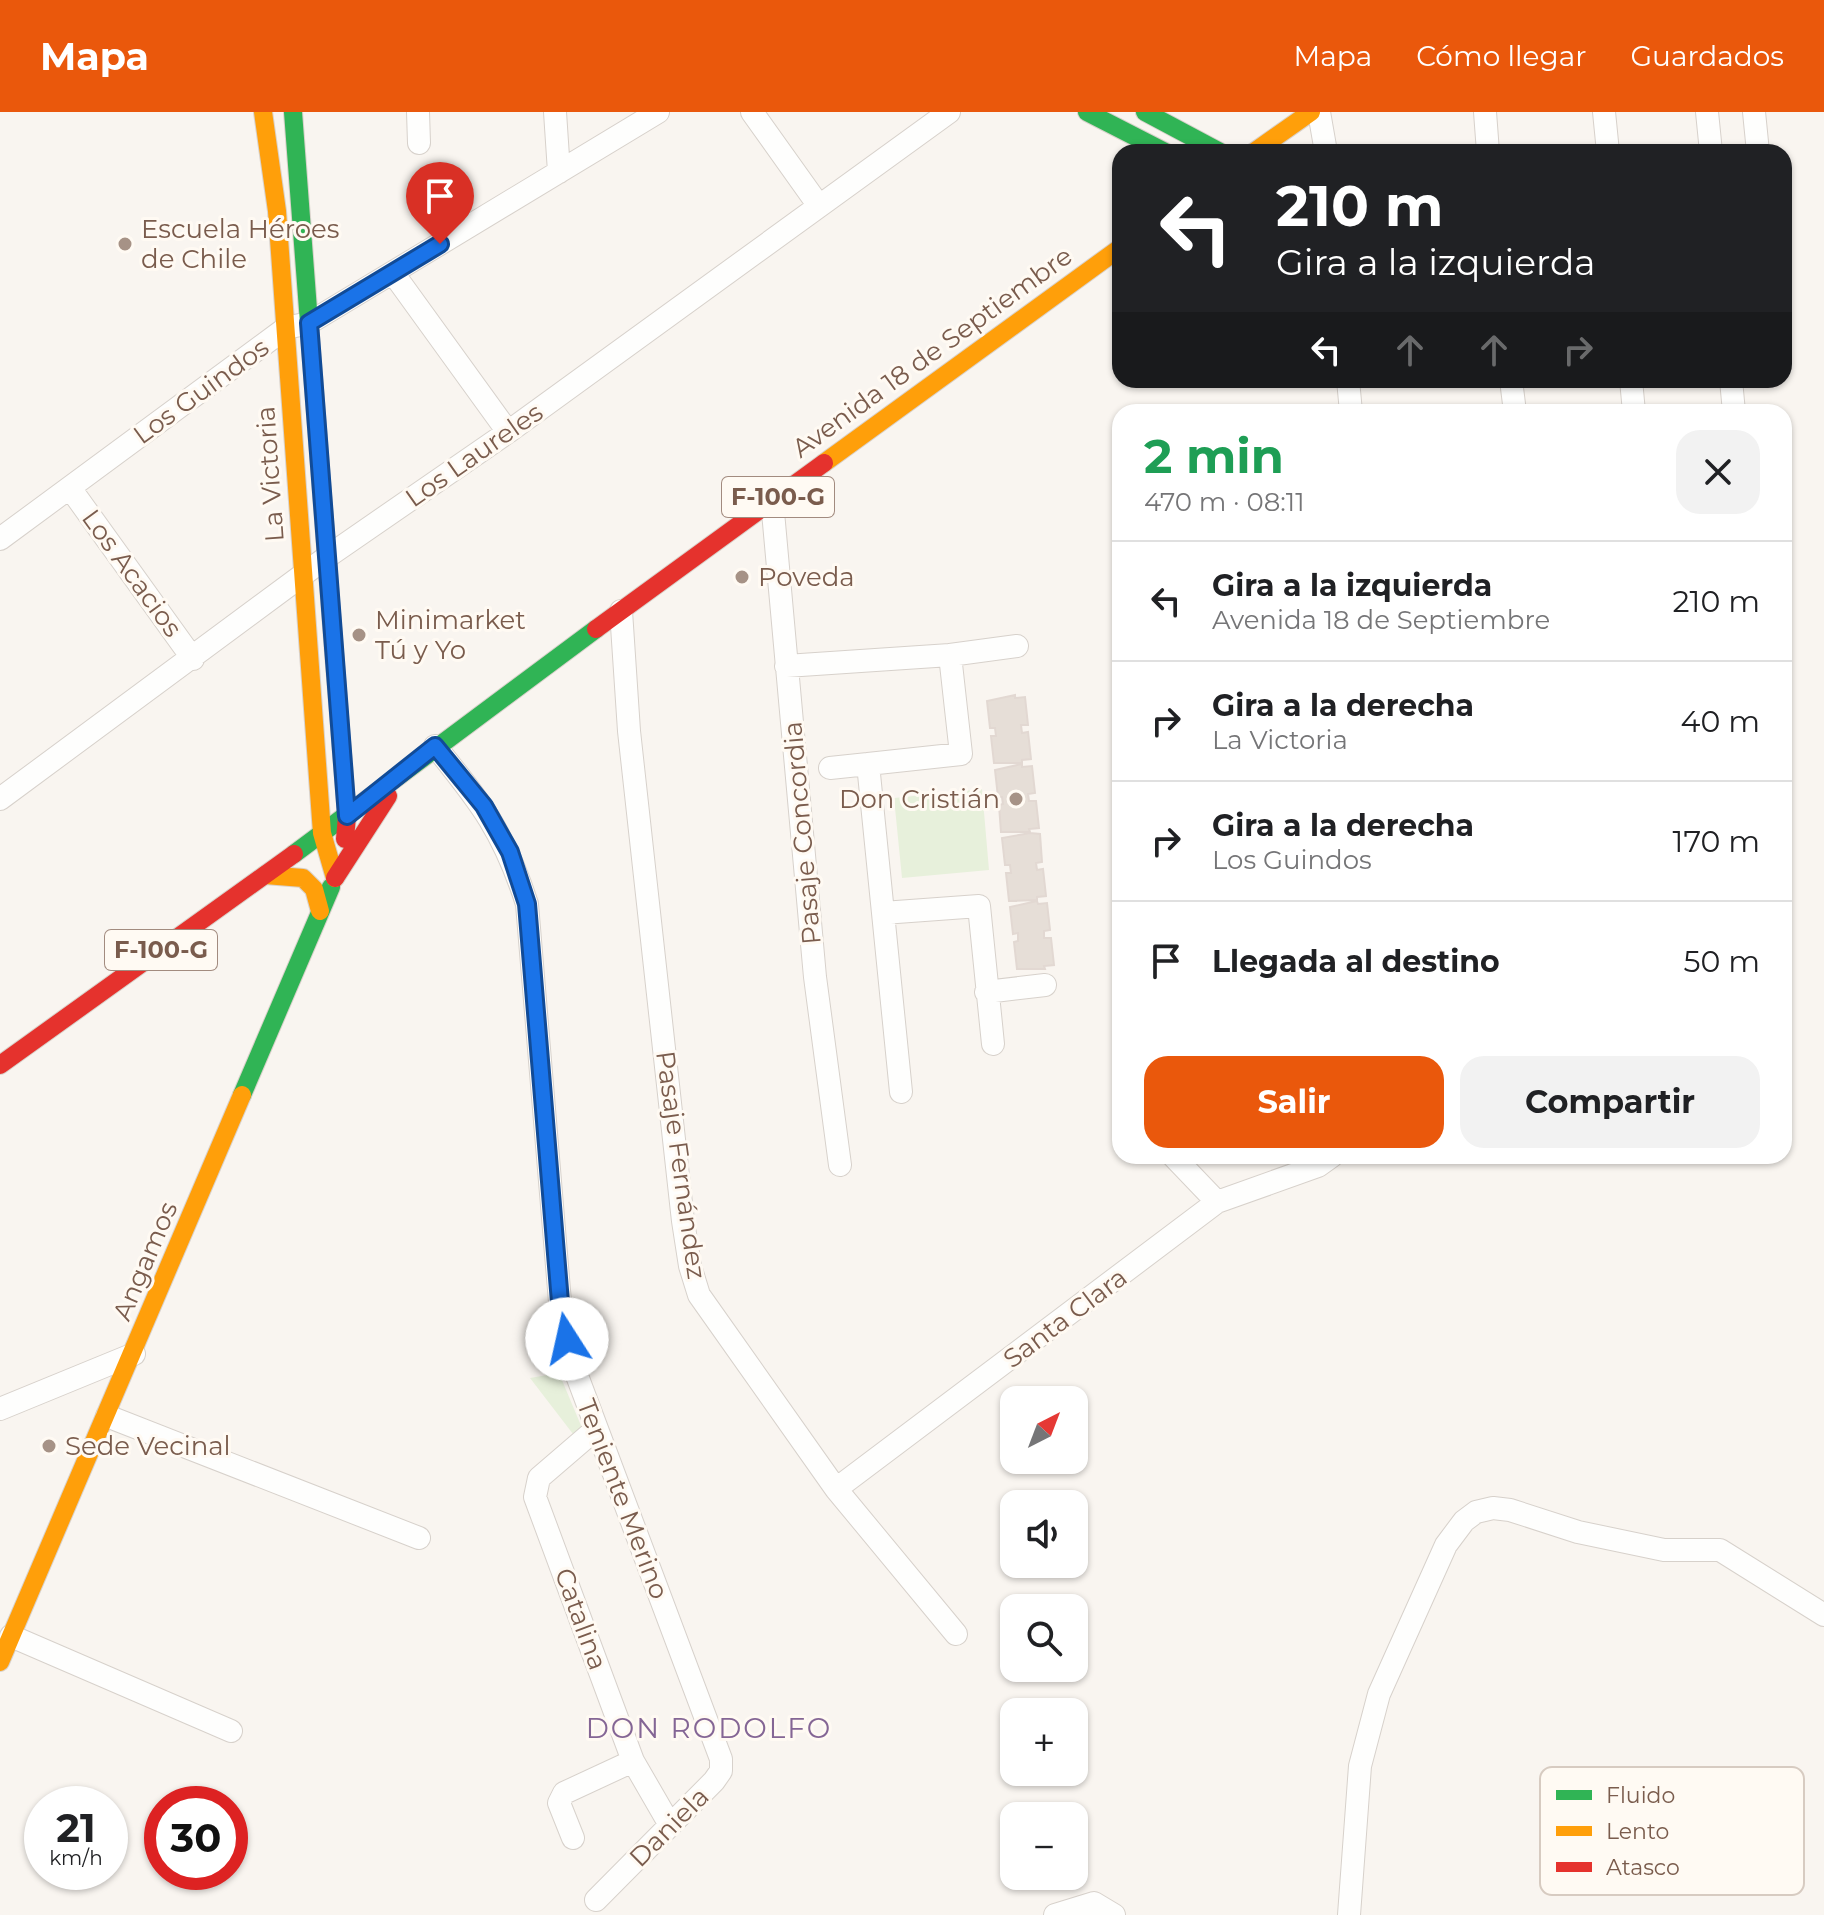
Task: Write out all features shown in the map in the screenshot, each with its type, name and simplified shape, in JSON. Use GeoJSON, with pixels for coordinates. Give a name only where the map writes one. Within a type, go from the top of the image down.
{"type":"FeatureCollection","features":[{"type":"Feature","properties":{"kind":"street","name":"La Victoria"},"geometry":{"type":"LineString","coordinates":[[263,112],[277,211],[322,833]]}},
{"type":"Feature","properties":{"kind":"street","name":"La Victoria"},"geometry":{"type":"LineString","coordinates":[[293,112],[347,816]]}},
{"type":"Feature","properties":{"kind":"street"},"geometry":{"type":"LineString","coordinates":[[418,112],[419,143]]}},
{"type":"Feature","properties":{"kind":"street"},"geometry":{"type":"LineString","coordinates":[[555,112],[559,172]]}},
{"type":"Feature","properties":{"kind":"street","name":"Los Guindos"},"geometry":{"type":"LineString","coordinates":[[0,539],[286,328],[309,323],[658,112]]}},
{"type":"Feature","properties":{"kind":"street"},"geometry":{"type":"LineString","coordinates":[[752,112],[819,206]]}},
{"type":"Feature","properties":{"kind":"street","name":"Los Laureles"},"geometry":{"type":"LineString","coordinates":[[0,799],[327,557],[508,432],[949,112]]}},
{"type":"Feature","properties":{"kind":"street"},"geometry":{"type":"LineString","coordinates":[[1087,112],[1149,144]]}},
{"type":"Feature","properties":{"kind":"street"},"geometry":{"type":"LineString","coordinates":[[1145,112],[1205,144]]}},
{"type":"Feature","properties":{"kind":"street"},"geometry":{"type":"LineString","coordinates":[[1265,144],[1311,112]]}},
{"type":"Feature","properties":{"kind":"street"},"geometry":{"type":"LineString","coordinates":[[1319,112],[1325,144]]}},
{"type":"Feature","properties":{"kind":"street"},"geometry":{"type":"LineString","coordinates":[[1485,112],[1487,144]]}},
{"type":"Feature","properties":{"kind":"street"},"geometry":{"type":"LineString","coordinates":[[1604,112],[1607,144]]}},
{"type":"Feature","properties":{"kind":"street"},"geometry":{"type":"LineString","coordinates":[[1707,112],[1710,144]]}},
{"type":"Feature","properties":{"kind":"street"},"geometry":{"type":"LineString","coordinates":[[1754,112],[1757,144]]}},
{"type":"Feature","properties":{"kind":"street","name":"Avenida 18 de Septiembre"},"geometry":{"type":"LineString","coordinates":[[0,1065],[347,816],[435,746],[1112,254]]}},
{"type":"Feature","properties":{"kind":"street"},"geometry":{"type":"LineString","coordinates":[[393,273],[508,432]]}},
{"type":"Feature","properties":{"kind":"street","name":"Los Acacios"},"geometry":{"type":"LineString","coordinates":[[70,488],[193,659]]}},
{"type":"Feature","properties":{"kind":"street","name":"Pasaje Concordia"},"geometry":{"type":"LineString","coordinates":[[772,501],[815,977],[840,1165]]}},
{"type":"Feature","properties":{"kind":"street","name":"Pasaje Fernández"},"geometry":{"type":"LineString","coordinates":[[621,611],[629,731],[690,1266],[711,1316],[836,1489],[956,1634]]}},
{"type":"Feature","properties":{"kind":"street"},"geometry":{"type":"LineString","coordinates":[[786,666],[950,655],[1017,646]]}},
{"type":"Feature","properties":{"kind":"street"},"geometry":{"type":"LineString","coordinates":[[830,768],[961,754],[950,655]]}},
{"type":"Feature","properties":{"kind":"street","name":"Teniente Merino"},"geometry":{"type":"LineString","coordinates":[[435,746],[484,806],[510,852],[527,904],[561,1314],[573,1365],[596,1429],[718,1745]]}},
{"type":"Feature","properties":{"kind":"street"},"geometry":{"type":"LineString","coordinates":[[868,764],[901,1092]]}},
{"type":"Feature","properties":{"kind":"street"},"geometry":{"type":"LineString","coordinates":[[335,878],[406,769]]}},
{"type":"Feature","properties":{"kind":"street","name":"Angamos"},"geometry":{"type":"LineString","coordinates":[[0,1662],[335,878],[347,816]]}},
{"type":"Feature","properties":{"kind":"street"},"geometry":{"type":"LineString","coordinates":[[322,833],[335,878]]}},
{"type":"Feature","properties":{"kind":"street"},"geometry":{"type":"LineString","coordinates":[[265,875],[292,873],[306,879],[316,889],[320,911]]}},
{"type":"Feature","properties":{"kind":"street"},"geometry":{"type":"LineString","coordinates":[[883,913],[979,906],[993,1044]]}},
{"type":"Feature","properties":{"kind":"street"},"geometry":{"type":"LineString","coordinates":[[986,992],[1045,985]]}},
{"type":"Feature","properties":{"kind":"street"},"geometry":{"type":"LineString","coordinates":[[1181,1164],[1217,1202]]}},
{"type":"Feature","properties":{"kind":"street","name":"Santa Clara"},"geometry":{"type":"LineString","coordinates":[[836,1489],[1217,1202],[1311,1164]]}},
{"type":"Feature","properties":{"kind":"street"},"geometry":{"type":"LineString","coordinates":[[0,1409],[134,1354]]}},
{"type":"Feature","properties":{"kind":"street"},"geometry":{"type":"LineString","coordinates":[[107,1416],[419,1538]]}},
{"type":"Feature","properties":{"kind":"street","name":"Catalina"},"geometry":{"type":"LineString","coordinates":[[596,1429],[539,1478],[535,1497],[633,1761],[670,1825]]}},
{"type":"Feature","properties":{"kind":"street"},"geometry":{"type":"LineString","coordinates":[[1349,1915],[1360,1766],[1379,1694],[1446,1545],[1464,1521],[1476,1512],[1493,1508],[1510,1510],[1578,1532],[1664,1550],[1720,1550],[1824,1615]]}},
{"type":"Feature","properties":{"kind":"street"},"geometry":{"type":"LineString","coordinates":[[11,1636],[231,1731]]}},
{"type":"Feature","properties":{"kind":"street","name":"Daniela"},"geometry":{"type":"LineString","coordinates":[[596,1900],[721,1771],[718,1745]]}},
{"type":"Feature","properties":{"kind":"street"},"geometry":{"type":"LineString","coordinates":[[573,1838],[559,1803],[564,1793],[633,1761]]}},
{"type":"Feature","properties":{"kind":"street"},"geometry":{"type":"LineString","coordinates":[[1055,1915],[1094,1903],[1114,1915]]}},
{"type":"Feature","properties":{"kind":"green space"},"geometry":{"type":"Polygon","coordinates":[[[982,789],[989,870],[902,878],[894,798],[982,789]]]}},
{"type":"Feature","properties":{"kind":"green space"},"geometry":{"type":"Polygon","coordinates":[[[559,1373],[582,1428],[573,1434],[530,1378],[559,1373]]]}},
{"type":"Feature","properties":{"kind":"building"},"geometry":{"type":"Polygon","coordinates":[[[1015,695],[1015,698],[1025,697],[1028,725],[1021,725],[1022,733],[1028,732],[1031,759],[1022,760],[1022,763],[994,763],[991,736],[996,736],[995,728],[990,728],[987,701],[1015,695]]]}},
{"type":"Feature","properties":{"kind":"building","name":"Don Cristián"},"geometry":{"type":"Polygon","coordinates":[[[1022,764],[1022,767],[1032,766],[1035,793],[1028,794],[1029,801],[1036,801],[1039,828],[1029,829],[1030,832],[1001,832],[999,805],[1003,804],[1002,797],[998,797],[995,770],[1022,764]]]}},
{"type":"Feature","properties":{"kind":"building"},"geometry":{"type":"Polygon","coordinates":[[[1040,834],[1042,862],[1036,863],[1037,870],[1043,869],[1046,896],[1037,897],[1037,900],[1009,901],[1006,873],[1011,873],[1010,865],[1005,865],[1002,838],[1040,834]]]}},
{"type":"Feature","properties":{"kind":"building"},"geometry":{"type":"Polygon","coordinates":[[[1037,901],[1038,904],[1047,903],[1050,930],[1044,931],[1044,938],[1051,938],[1054,965],[1044,966],[1045,969],[1017,969],[1014,942],[1018,941],[1018,933],[1013,934],[1010,907],[1037,901]]]}},
{"type":"Feature","properties":{"kind":"traffic: fast"},"geometry":{"type":"LineString","coordinates":[[293,112],[334,652]]}},
{"type":"Feature","properties":{"kind":"traffic: fast"},"geometry":{"type":"LineString","coordinates":[[1087,112],[1149,144]]}},
{"type":"Feature","properties":{"kind":"traffic: fast"},"geometry":{"type":"LineString","coordinates":[[1145,112],[1205,144]]}},
{"type":"Feature","properties":{"kind":"traffic: fast"},"geometry":{"type":"LineString","coordinates":[[294,854],[596,629]]}},
{"type":"Feature","properties":{"kind":"traffic: fast"},"geometry":{"type":"LineString","coordinates":[[242,1095],[331,887]]}},
{"type":"Feature","properties":{"kind":"traffic: slow"},"geometry":{"type":"LineString","coordinates":[[263,112],[277,211],[322,833],[335,878]]}},
{"type":"Feature","properties":{"kind":"traffic: slow"},"geometry":{"type":"LineString","coordinates":[[1265,144],[1311,112]]}},
{"type":"Feature","properties":{"kind":"traffic: slow"},"geometry":{"type":"LineString","coordinates":[[824,463],[1112,254]]}},
{"type":"Feature","properties":{"kind":"traffic: slow"},"geometry":{"type":"LineString","coordinates":[[265,875],[303,878],[314,889],[320,911]]}},
{"type":"Feature","properties":{"kind":"traffic: slow"},"geometry":{"type":"LineString","coordinates":[[0,1662],[242,1095]]}},
{"type":"Feature","properties":{"kind":"traffic: jam"},"geometry":{"type":"LineString","coordinates":[[596,629],[824,463]]}},
{"type":"Feature","properties":{"kind":"traffic: jam"},"geometry":{"type":"LineString","coordinates":[[334,652],[347,816],[345,839]]}},
{"type":"Feature","properties":{"kind":"traffic: jam"},"geometry":{"type":"LineString","coordinates":[[335,878],[388,796]]}},
{"type":"Feature","properties":{"kind":"traffic: jam"},"geometry":{"type":"LineString","coordinates":[[0,1065],[294,854]]}},
{"type":"Feature","properties":{"kind":"place","name":"Escuela Héroes de Chile"},"geometry":{"type":"Point","coordinates":[125,244]}},
{"type":"Feature","properties":{"kind":"place","name":"Poveda"},"geometry":{"type":"Point","coordinates":[742,577]}},
{"type":"Feature","properties":{"kind":"place","name":"Minimarket Tú y Yo"},"geometry":{"type":"Point","coordinates":[359,635]}},
{"type":"Feature","properties":{"kind":"place","name":"Don Cristián"},"geometry":{"type":"Point","coordinates":[1016,799]}},
{"type":"Feature","properties":{"kind":"place","name":"Sede Vecinal"},"geometry":{"type":"Point","coordinates":[49,1446]}},
{"type":"Feature","properties":{"kind":"district","name":"DON RODOLFO"},"geometry":{"type":"Point","coordinates":[709,1728]}},
{"type":"Feature","properties":{"kind":"route"},"geometry":{"type":"LineString","coordinates":[[440,244],[309,323],[347,816],[435,746],[484,806],[510,852],[527,904],[561,1314],[567,1339]]}}]}
